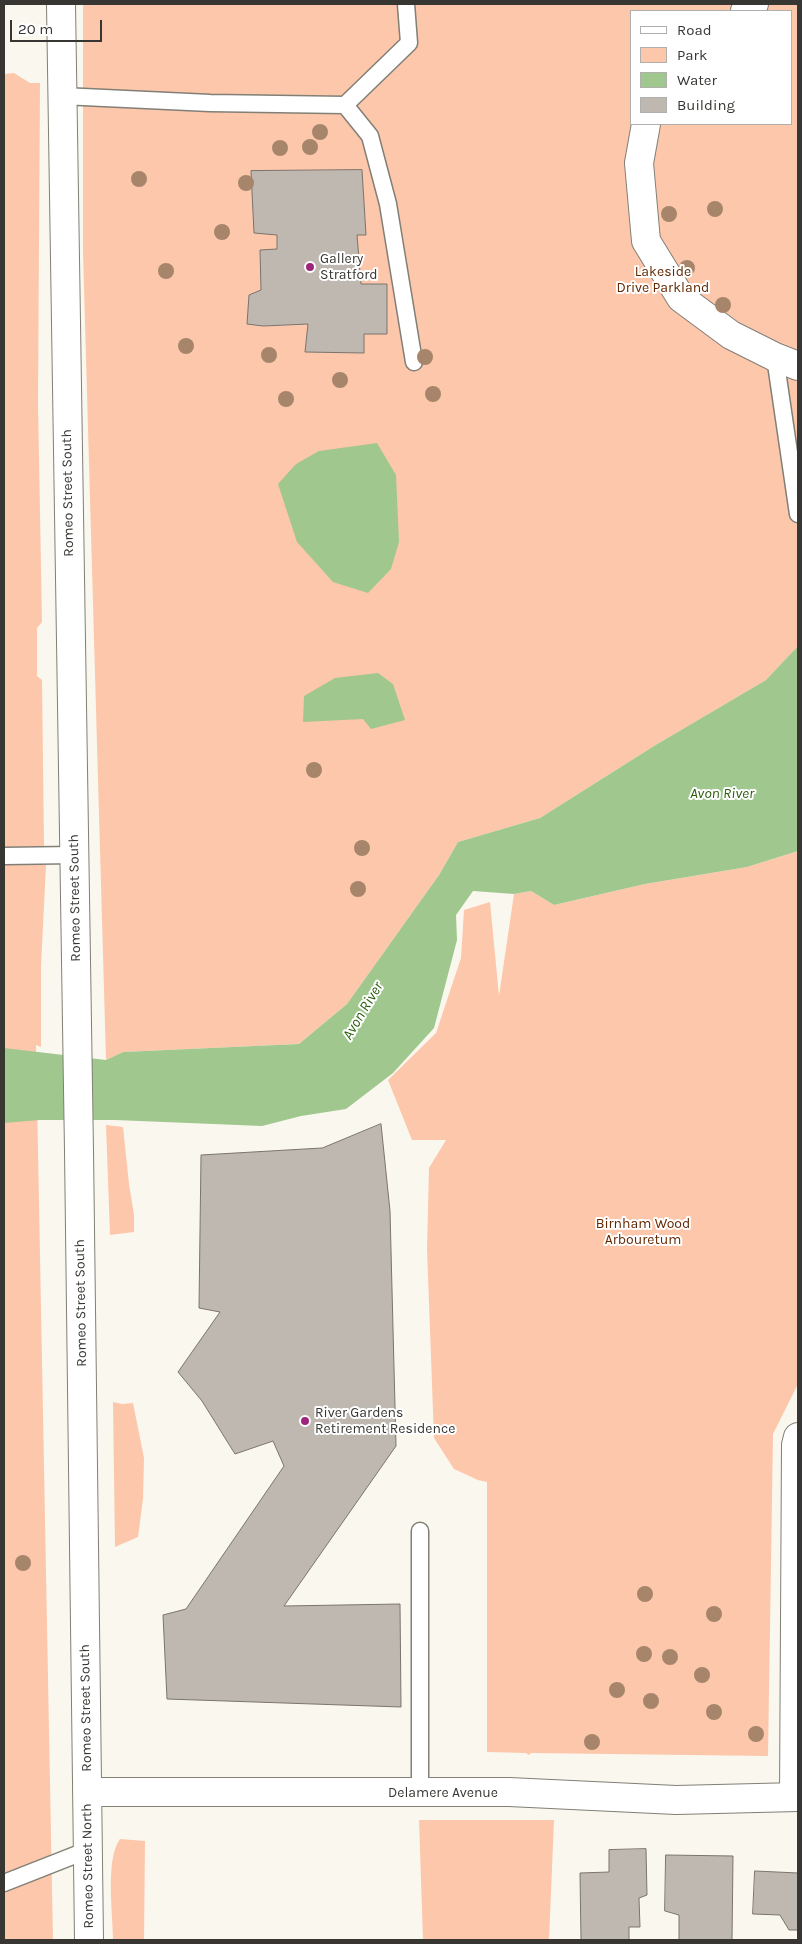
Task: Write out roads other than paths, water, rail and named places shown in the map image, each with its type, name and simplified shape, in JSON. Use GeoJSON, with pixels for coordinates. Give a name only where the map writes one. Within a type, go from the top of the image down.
{"type":"FeatureCollection","features":[{"type":"Feature","properties":{"kind":"main road","name":"Romeo Street South"},"geometry":{"type":"LineString","coordinates":[[61,4],[87,1792]]}},
{"type":"Feature","properties":{"kind":"main road"},"geometry":{"type":"LineString","coordinates":[[646,125],[639,163],[646,241],[680,298],[731,335],[787,361]]}},
{"type":"Feature","properties":{"kind":"main road"},"geometry":{"type":"LineString","coordinates":[[796,1798],[796,1445],[798,1437]]}},
{"type":"Feature","properties":{"kind":"main road","name":"Delamere Avenue"},"geometry":{"type":"LineString","coordinates":[[87,1792],[509,1792],[676,1800],[796,1798]]}},
{"type":"Feature","properties":{"kind":"main road","name":"Romeo Street North"},"geometry":{"type":"LineString","coordinates":[[87,1792],[89,1940]]}},
{"type":"Feature","properties":{"kind":"lane"},"geometry":{"type":"LineString","coordinates":[[62,96],[210,103],[345,104],[409,43],[406,4]]}},
{"type":"Feature","properties":{"kind":"lane"},"geometry":{"type":"LineString","coordinates":[[345,104],[370,136],[388,204],[414,362]]}},
{"type":"Feature","properties":{"kind":"lane"},"geometry":{"type":"LineString","coordinates":[[787,361],[798,514]]}},
{"type":"Feature","properties":{"kind":"lane"},"geometry":{"type":"LineString","coordinates":[[4,856],[74,855]]}},
{"type":"Feature","properties":{"kind":"lane"},"geometry":{"type":"LineString","coordinates":[[420,1531],[420,1793]]}},
{"type":"Feature","properties":{"kind":"lane"},"geometry":{"type":"LineString","coordinates":[[4,1883],[88,1850]]}},
{"type":"Feature","properties":{"kind":"water"},"geometry":{"type":"Polygon","coordinates":[[[377,443],[396,475],[399,542],[391,569],[368,593],[333,582],[297,542],[278,484],[296,464],[319,451],[377,443]]]}},
{"type":"Feature","properties":{"kind":"water","name":"Avon River"},"geometry":{"type":"Polygon","coordinates":[[[798,646],[798,851],[747,867],[645,884],[554,905],[531,891],[514,894],[473,891],[456,915],[457,940],[434,1028],[393,1073],[346,1109],[301,1116],[262,1126],[115,1120],[40,1120],[4,1123],[4,1048],[106,1060],[123,1052],[299,1044],[347,1004],[439,875],[458,842],[540,818],[654,746],[766,680],[798,646]]]}},
{"type":"Feature","properties":{"kind":"water"},"geometry":{"type":"Polygon","coordinates":[[[378,673],[393,684],[405,720],[371,729],[363,719],[303,722],[304,696],[335,678],[378,673]]]}},
{"type":"Feature","properties":{"kind":"place","name":"Gallery Stratford"},"geometry":{"type":"Point","coordinates":[310,267]}},
{"type":"Feature","properties":{"kind":"place","name":"River Gardens Retirement Residence"},"geometry":{"type":"Point","coordinates":[305,1421]}},
{"type":"Feature","properties":{"kind":"park label","name":"Lakeside Drive Parkland"},"geometry":{"type":"Point","coordinates":[663,280]}},
{"type":"Feature","properties":{"kind":"park label","name":"Birnham Wood Arbouretum"},"geometry":{"type":"Point","coordinates":[643,1232]}}]}
